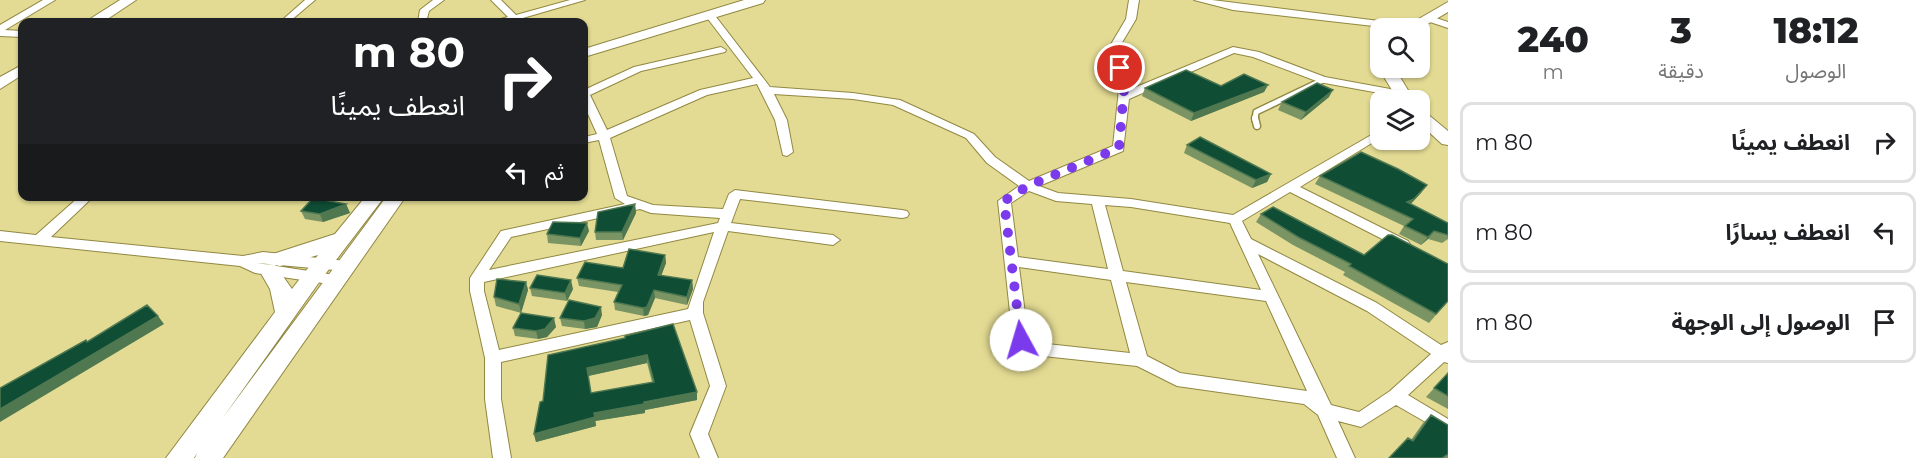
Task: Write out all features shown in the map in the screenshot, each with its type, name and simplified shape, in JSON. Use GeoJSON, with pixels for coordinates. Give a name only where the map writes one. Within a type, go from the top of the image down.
{"type":"FeatureCollection","features":[{"type":"Feature","properties":{"kind":"street"},"geometry":{"type":"LineString","coordinates":[[21,18],[50,0]]}},
{"type":"Feature","properties":{"kind":"street"},"geometry":{"type":"LineString","coordinates":[[101,18],[129,0]]}},
{"type":"Feature","properties":{"kind":"street"},"geometry":{"type":"LineString","coordinates":[[289,18],[310,0]]}},
{"type":"Feature","properties":{"kind":"street"},"geometry":{"type":"LineString","coordinates":[[423,18],[424,10],[439,0]]}},
{"type":"Feature","properties":{"kind":"street"},"geometry":{"type":"LineString","coordinates":[[496,0],[514,18],[580,0]]}},
{"type":"Feature","properties":{"kind":"street"},"geometry":{"type":"LineString","coordinates":[[588,52],[710,15],[737,3],[758,0]]}},
{"type":"Feature","properties":{"kind":"street"},"geometry":{"type":"LineString","coordinates":[[1134,0],[1131,19],[1115,46],[1123,97],[1119,148],[1028,186],[1004,201],[1021,340],[1034,350],[1140,360],[1177,380],[1308,398],[1325,411],[1361,420],[1396,396],[1446,352],[1372,308],[1248,243]]}},
{"type":"Feature","properties":{"kind":"street"},"geometry":{"type":"LineString","coordinates":[[1199,0],[1233,7],[1370,23]]}},
{"type":"Feature","properties":{"kind":"street"},"geometry":{"type":"LineString","coordinates":[[1426,18],[1448,6]]}},
{"type":"Feature","properties":{"kind":"street"},"geometry":{"type":"LineString","coordinates":[[526,15],[530,18]]}},
{"type":"Feature","properties":{"kind":"street"},"geometry":{"type":"LineString","coordinates":[[710,15],[763,85],[781,120],[787,152]]}},
{"type":"Feature","properties":{"kind":"street"},"geometry":{"type":"LineString","coordinates":[[1430,19],[1448,25]]}},
{"type":"Feature","properties":{"kind":"street"},"geometry":{"type":"LineString","coordinates":[[0,31],[18,20]]}},
{"type":"Feature","properties":{"kind":"street"},"geometry":{"type":"LineString","coordinates":[[0,31],[18,33]]}},
{"type":"Feature","properties":{"kind":"street"},"geometry":{"type":"LineString","coordinates":[[588,92],[638,69],[721,50]]}},
{"type":"Feature","properties":{"kind":"street"},"geometry":{"type":"LineString","coordinates":[[1123,97],[1233,50],[1254,54],[1323,80],[1371,90]]}},
{"type":"Feature","properties":{"kind":"street"},"geometry":{"type":"LineString","coordinates":[[0,84],[18,72]]}},
{"type":"Feature","properties":{"kind":"street"},"geometry":{"type":"LineString","coordinates":[[588,139],[604,136],[704,92],[763,85],[870,98],[896,102],[970,136],[991,159],[1028,186],[1056,196],[1131,203],[1235,220],[1370,139]]}},
{"type":"Feature","properties":{"kind":"street"},"geometry":{"type":"LineString","coordinates":[[588,102],[604,136],[621,198],[651,209],[833,240]]}},
{"type":"Feature","properties":{"kind":"street"},"geometry":{"type":"LineString","coordinates":[[1430,124],[1448,140]]}},
{"type":"Feature","properties":{"kind":"street"},"geometry":{"type":"LineString","coordinates":[[1290,187],[1416,251]]}},
{"type":"Feature","properties":{"kind":"street"},"geometry":{"type":"LineString","coordinates":[[709,458],[699,434],[718,386],[695,313],[696,302],[735,194],[902,214]]}},
{"type":"Feature","properties":{"kind":"street"},"geometry":{"type":"LineString","coordinates":[[1097,200],[1140,360]]}},
{"type":"Feature","properties":{"kind":"street"},"geometry":{"type":"LineString","coordinates":[[40,239],[82,201]]}},
{"type":"Feature","properties":{"kind":"street"},"geometry":{"type":"LineString","coordinates":[[208,458],[330,272],[344,238],[372,201]]}},
{"type":"Feature","properties":{"kind":"street"},"geometry":{"type":"LineString","coordinates":[[179,458],[286,313],[330,272],[394,201]]}},
{"type":"Feature","properties":{"kind":"street"},"geometry":{"type":"LineString","coordinates":[[502,458],[493,399],[493,358],[477,291],[477,278],[506,234],[641,205]]}},
{"type":"Feature","properties":{"kind":"street"},"geometry":{"type":"LineString","coordinates":[[477,278],[725,220]]}},
{"type":"Feature","properties":{"kind":"street"},"geometry":{"type":"LineString","coordinates":[[1235,220],[1248,243],[1346,458]]}},
{"type":"Feature","properties":{"kind":"street"},"geometry":{"type":"LineString","coordinates":[[0,236],[243,261],[255,268],[274,264],[344,238]]}},
{"type":"Feature","properties":{"kind":"street"},"geometry":{"type":"LineString","coordinates":[[1013,261],[1272,297]]}},
{"type":"Feature","properties":{"kind":"street"},"geometry":{"type":"LineString","coordinates":[[274,264],[330,272]]}},
{"type":"Feature","properties":{"kind":"street"},"geometry":{"type":"LineString","coordinates":[[274,264],[286,313]]}},
{"type":"Feature","properties":{"kind":"street"},"geometry":{"type":"LineString","coordinates":[[493,358],[695,313]]}},
{"type":"Feature","properties":{"kind":"street"},"geometry":{"type":"LineString","coordinates":[[1396,396],[1448,428]]}},
{"type":"Feature","properties":{"kind":"lane"},"geometry":{"type":"LineString","coordinates":[[1257,126],[1256,112],[1323,80]]}},
{"type":"Feature","properties":{"kind":"building"},"geometry":{"type":"Polygon","coordinates":[[[1186,70],[1221,86],[1244,74],[1268,85],[1194,113],[1145,88],[1186,70]]]}},
{"type":"Feature","properties":{"kind":"building"},"geometry":{"type":"Polygon","coordinates":[[[1317,83],[1333,90],[1306,112],[1282,102],[1317,83]]]}},
{"type":"Feature","properties":{"kind":"building"},"geometry":{"type":"Polygon","coordinates":[[[1200,137],[1271,174],[1256,180],[1187,145],[1200,137]]]}},
{"type":"Feature","properties":{"kind":"building"},"geometry":{"type":"Polygon","coordinates":[[[1361,152],[1427,185],[1414,199],[1407,202],[1448,223],[1448,235],[1434,231],[1428,237],[1405,226],[1413,219],[1320,176],[1361,152]]]}},
{"type":"Feature","properties":{"kind":"building"},"geometry":{"type":"Polygon","coordinates":[[[310,201],[346,204],[320,214],[301,211],[310,201]]]}},
{"type":"Feature","properties":{"kind":"building"},"geometry":{"type":"Polygon","coordinates":[[[635,204],[622,232],[595,232],[598,212],[635,204]]]}},
{"type":"Feature","properties":{"kind":"building"},"geometry":{"type":"Polygon","coordinates":[[[1273,207],[1364,255],[1388,235],[1392,235],[1448,264],[1448,301],[1436,314],[1261,214],[1273,207]]]}},
{"type":"Feature","properties":{"kind":"building"},"geometry":{"type":"Polygon","coordinates":[[[553,222],[587,223],[580,238],[547,234],[553,222]]]}},
{"type":"Feature","properties":{"kind":"building"},"geometry":{"type":"Polygon","coordinates":[[[629,249],[665,255],[658,275],[692,280],[687,297],[654,290],[647,307],[643,308],[614,302],[622,285],[577,278],[585,262],[623,268],[629,249]]]}},
{"type":"Feature","properties":{"kind":"building"},"geometry":{"type":"Polygon","coordinates":[[[537,275],[571,280],[565,293],[530,288],[537,275]]]}},
{"type":"Feature","properties":{"kind":"building"},"geometry":{"type":"Polygon","coordinates":[[[497,279],[526,282],[519,304],[494,297],[497,279]]]}},
{"type":"Feature","properties":{"kind":"building"},"geometry":{"type":"Polygon","coordinates":[[[569,300],[601,307],[595,318],[584,321],[560,318],[569,300]]]}},
{"type":"Feature","properties":{"kind":"building"},"geometry":{"type":"Polygon","coordinates":[[[147,305],[158,316],[0,409],[0,388],[86,340],[87,342],[147,305]]]}},
{"type":"Feature","properties":{"kind":"building"},"geometry":{"type":"Polygon","coordinates":[[[521,313],[554,318],[545,329],[536,331],[513,328],[521,313]]]}},
{"type":"Feature","properties":{"kind":"building"},"geometry":{"type":"Polygon","coordinates":[[[673,324],[697,392],[594,413],[595,417],[534,434],[540,402],[543,401],[548,355],[625,338],[625,336],[673,324]],[[647,355],[587,368],[591,393],[654,382],[647,355]]]}},
{"type":"Feature","properties":{"kind":"building"},"geometry":{"type":"Polygon","coordinates":[[[1448,373],[1448,396],[1434,388],[1448,373]]]}},
{"type":"Feature","properties":{"kind":"building"},"geometry":{"type":"Polygon","coordinates":[[[1431,415],[1448,425],[1448,454],[1442,458],[1389,458],[1408,438],[1413,441],[1431,415]]]}},
{"type":"Feature","properties":{"kind":"route"},"geometry":{"type":"LineString","coordinates":[[1021,340],[1004,201],[1028,186],[1119,148],[1124,89],[1120,68]]}}]}
